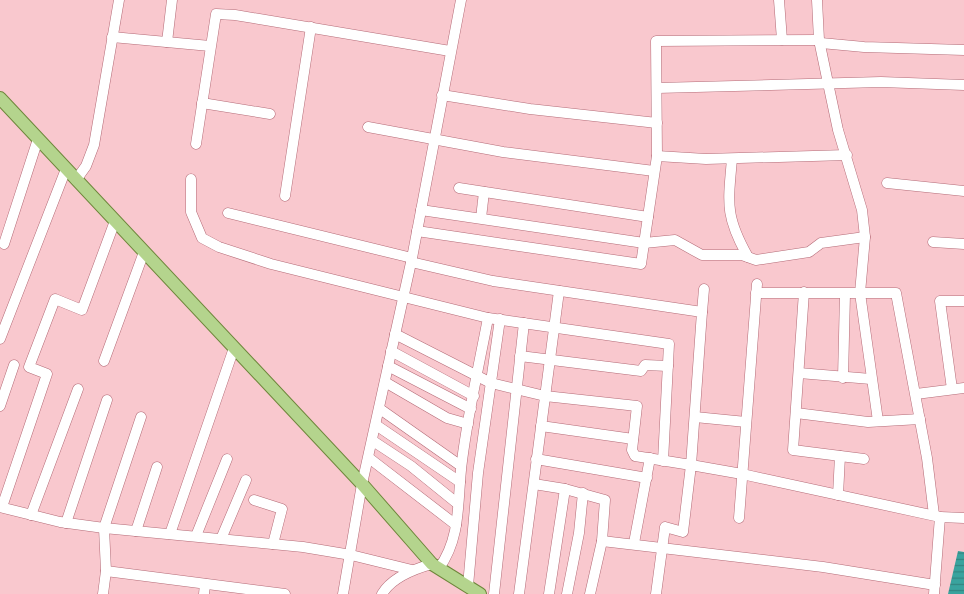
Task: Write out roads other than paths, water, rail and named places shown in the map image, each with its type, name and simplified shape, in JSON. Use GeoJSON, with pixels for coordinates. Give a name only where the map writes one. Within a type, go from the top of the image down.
{"type":"FeatureCollection","features":[{"type":"Feature","properties":{"kind":"main road"},"geometry":{"type":"LineString","coordinates":[[0,98],[362,484],[436,566],[474,591]]}},
{"type":"Feature","properties":{"kind":"street"},"geometry":{"type":"LineString","coordinates":[[76,180],[86,166],[94,145],[119,0]]}},
{"type":"Feature","properties":{"kind":"street"},"geometry":{"type":"LineString","coordinates":[[167,42],[172,0]]}},
{"type":"Feature","properties":{"kind":"street"},"geometry":{"type":"LineString","coordinates":[[344,594],[362,484],[380,409],[417,231],[461,0]]}},
{"type":"Feature","properties":{"kind":"street"},"geometry":{"type":"LineString","coordinates":[[778,0],[782,40]]}},
{"type":"Feature","properties":{"kind":"street"},"geometry":{"type":"LineString","coordinates":[[817,0],[820,41],[828,83],[862,210],[866,237],[860,293],[878,421]]}},
{"type":"Feature","properties":{"kind":"street"},"geometry":{"type":"LineString","coordinates":[[196,144],[216,14],[311,27],[450,51]]}},
{"type":"Feature","properties":{"kind":"street"},"geometry":{"type":"LineString","coordinates":[[285,196],[311,27]]}},
{"type":"Feature","properties":{"kind":"street"},"geometry":{"type":"LineString","coordinates":[[112,37],[210,46]]}},
{"type":"Feature","properties":{"kind":"street"},"geometry":{"type":"LineString","coordinates":[[417,231],[640,264],[656,156],[656,41],[820,41],[864,47],[964,50]]}},
{"type":"Feature","properties":{"kind":"street"},"geometry":{"type":"LineString","coordinates":[[657,88],[881,82],[964,85]]}},
{"type":"Feature","properties":{"kind":"street"},"geometry":{"type":"LineString","coordinates":[[442,95],[530,109],[657,123]]}},
{"type":"Feature","properties":{"kind":"street"},"geometry":{"type":"LineString","coordinates":[[202,103],[270,114]]}},
{"type":"Feature","properties":{"kind":"street"},"geometry":{"type":"LineString","coordinates":[[368,127],[503,152],[654,171]]}},
{"type":"Feature","properties":{"kind":"street"},"geometry":{"type":"LineString","coordinates":[[4,244],[38,138]]}},
{"type":"Feature","properties":{"kind":"street"},"geometry":{"type":"LineString","coordinates":[[656,156],[732,159],[847,155]]}},
{"type":"Feature","properties":{"kind":"street"},"geometry":{"type":"LineString","coordinates":[[732,159],[729,209],[736,235],[748,257]]}},
{"type":"Feature","properties":{"kind":"street"},"geometry":{"type":"LineString","coordinates":[[0,339],[66,168]]}},
{"type":"Feature","properties":{"kind":"street"},"geometry":{"type":"LineString","coordinates":[[190,179],[191,212],[202,238],[218,247],[271,264],[488,318],[669,344],[663,461]]}},
{"type":"Feature","properties":{"kind":"street"},"geometry":{"type":"LineString","coordinates":[[887,183],[964,191]]}},
{"type":"Feature","properties":{"kind":"street"},"geometry":{"type":"LineString","coordinates":[[459,188],[648,216]]}},
{"type":"Feature","properties":{"kind":"street"},"geometry":{"type":"LineString","coordinates":[[481,218],[484,192]]}},
{"type":"Feature","properties":{"kind":"street"},"geometry":{"type":"LineString","coordinates":[[420,210],[644,243],[675,240],[702,254],[748,257],[756,260],[808,252],[822,243],[866,237]]}},
{"type":"Feature","properties":{"kind":"street"},"geometry":{"type":"LineString","coordinates":[[228,213],[493,281],[702,312]]}},
{"type":"Feature","properties":{"kind":"street"},"geometry":{"type":"LineString","coordinates":[[115,221],[82,310],[55,299],[29,367],[47,374],[1,507],[66,523],[273,544],[351,555],[412,570],[436,566],[449,555],[456,526],[461,466],[488,318]]}},
{"type":"Feature","properties":{"kind":"street"},"geometry":{"type":"LineString","coordinates":[[934,242],[964,244]]}},
{"type":"Feature","properties":{"kind":"street"},"geometry":{"type":"LineString","coordinates":[[104,361],[144,252]]}},
{"type":"Feature","properties":{"kind":"street"},"geometry":{"type":"LineString","coordinates":[[602,541],[823,567],[934,589],[937,516],[896,293],[845,294],[757,288],[739,518]]}},
{"type":"Feature","properties":{"kind":"street"},"geometry":{"type":"LineString","coordinates":[[656,594],[665,527],[683,532],[691,465],[704,289]]}},
{"type":"Feature","properties":{"kind":"street"},"geometry":{"type":"LineString","coordinates":[[519,594],[559,291]]}},
{"type":"Feature","properties":{"kind":"street"},"geometry":{"type":"LineString","coordinates":[[804,292],[793,450],[864,459]]}},
{"type":"Feature","properties":{"kind":"street"},"geometry":{"type":"LineString","coordinates":[[843,378],[845,294]]}},
{"type":"Feature","properties":{"kind":"street"},"geometry":{"type":"LineString","coordinates":[[952,389],[940,301],[964,301]]}},
{"type":"Feature","properties":{"kind":"street"},"geometry":{"type":"LineString","coordinates":[[474,591],[478,473],[500,319]]}},
{"type":"Feature","properties":{"kind":"street"},"geometry":{"type":"LineString","coordinates":[[494,594],[524,323]]}},
{"type":"Feature","properties":{"kind":"street"},"geometry":{"type":"LineString","coordinates":[[395,334],[477,378],[491,383],[545,396],[637,406],[632,450],[635,456],[742,474],[937,516],[964,518]]}},
{"type":"Feature","properties":{"kind":"street"},"geometry":{"type":"LineString","coordinates":[[170,534],[234,348]]}},
{"type":"Feature","properties":{"kind":"street"},"geometry":{"type":"LineString","coordinates":[[391,351],[474,396]]}},
{"type":"Feature","properties":{"kind":"street"},"geometry":{"type":"LineString","coordinates":[[520,356],[641,371],[645,365],[668,366]]}},
{"type":"Feature","properties":{"kind":"street"},"geometry":{"type":"LineString","coordinates":[[0,406],[14,365]]}},
{"type":"Feature","properties":{"kind":"street"},"geometry":{"type":"LineString","coordinates":[[388,366],[471,409]]}},
{"type":"Feature","properties":{"kind":"street"},"geometry":{"type":"LineString","coordinates":[[799,373],[872,379]]}},
{"type":"Feature","properties":{"kind":"street"},"geometry":{"type":"LineString","coordinates":[[385,382],[447,418],[468,424]]}},
{"type":"Feature","properties":{"kind":"street"},"geometry":{"type":"LineString","coordinates":[[916,394],[964,388]]}},
{"type":"Feature","properties":{"kind":"street"},"geometry":{"type":"LineString","coordinates":[[31,515],[78,389]]}},
{"type":"Feature","properties":{"kind":"street"},"geometry":{"type":"LineString","coordinates":[[66,523],[107,400]]}},
{"type":"Feature","properties":{"kind":"street"},"geometry":{"type":"LineString","coordinates":[[380,409],[461,466]]}},
{"type":"Feature","properties":{"kind":"street"},"geometry":{"type":"LineString","coordinates":[[796,413],[878,421],[920,419]]}},
{"type":"Feature","properties":{"kind":"street"},"geometry":{"type":"LineString","coordinates":[[103,594],[106,571],[104,528],[141,417]]}},
{"type":"Feature","properties":{"kind":"street"},"geometry":{"type":"LineString","coordinates":[[695,417],[746,422]]}},
{"type":"Feature","properties":{"kind":"street"},"geometry":{"type":"LineString","coordinates":[[376,425],[460,482]]}},
{"type":"Feature","properties":{"kind":"street"},"geometry":{"type":"LineString","coordinates":[[541,426],[633,439]]}},
{"type":"Feature","properties":{"kind":"street"},"geometry":{"type":"LineString","coordinates":[[373,441],[411,466],[458,504]]}},
{"type":"Feature","properties":{"kind":"street"},"geometry":{"type":"LineString","coordinates":[[838,495],[840,456]]}},
{"type":"Feature","properties":{"kind":"street"},"geometry":{"type":"LineString","coordinates":[[369,458],[456,526]]}},
{"type":"Feature","properties":{"kind":"street"},"geometry":{"type":"LineString","coordinates":[[634,544],[650,458]]}},
{"type":"Feature","properties":{"kind":"street"},"geometry":{"type":"LineString","coordinates":[[196,536],[227,459]]}},
{"type":"Feature","properties":{"kind":"street"},"geometry":{"type":"LineString","coordinates":[[536,459],[647,478]]}},
{"type":"Feature","properties":{"kind":"street"},"geometry":{"type":"LineString","coordinates":[[136,531],[157,467]]}},
{"type":"Feature","properties":{"kind":"street"},"geometry":{"type":"LineString","coordinates":[[221,538],[246,480]]}},
{"type":"Feature","properties":{"kind":"street"},"geometry":{"type":"LineString","coordinates":[[534,484],[583,493],[605,500],[602,541],[590,594]]}},
{"type":"Feature","properties":{"kind":"street"},"geometry":{"type":"LineString","coordinates":[[549,594],[565,489]]}},
{"type":"Feature","properties":{"kind":"street"},"geometry":{"type":"LineString","coordinates":[[566,594],[579,533],[583,493]]}},
{"type":"Feature","properties":{"kind":"street"},"geometry":{"type":"LineString","coordinates":[[254,500],[282,509],[273,544]]}},
{"type":"Feature","properties":{"kind":"street"},"geometry":{"type":"LineString","coordinates":[[382,594],[386,588],[412,570]]}},
{"type":"Feature","properties":{"kind":"street"},"geometry":{"type":"LineString","coordinates":[[106,571],[205,589],[285,594]]}},
{"type":"Feature","properties":{"kind":"water"},"geometry":{"type":"Polygon","coordinates":[[[958,551],[964,552],[964,594],[948,594],[958,551]]]}}]}
